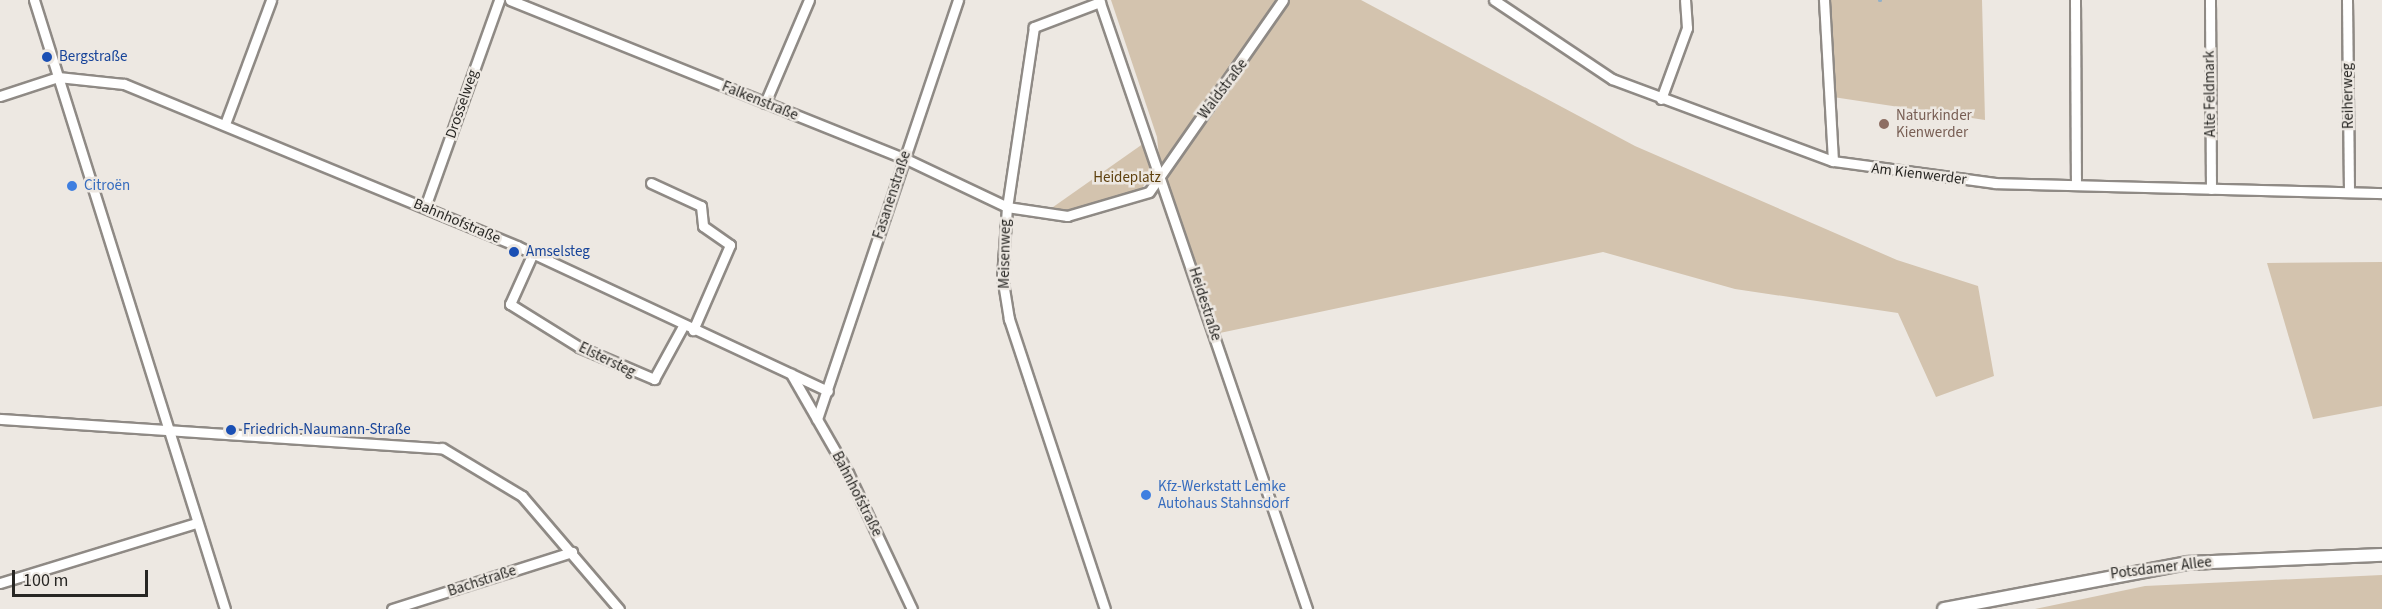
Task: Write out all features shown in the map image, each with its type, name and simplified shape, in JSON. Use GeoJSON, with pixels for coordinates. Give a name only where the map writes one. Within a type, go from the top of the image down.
{"type":"FeatureCollection","features":[{"type":"Feature","properties":{"kind":"street"},"geometry":{"type":"LineString","coordinates":[[34,0],[166,432],[225,609]]}},
{"type":"Feature","properties":{"kind":"street"},"geometry":{"type":"LineString","coordinates":[[225,124],[271,0]]}},
{"type":"Feature","properties":{"kind":"street","name":"Drosselweg"},"geometry":{"type":"LineString","coordinates":[[425,207],[499,0]]}},
{"type":"Feature","properties":{"kind":"street","name":"Falkenstraße"},"geometry":{"type":"LineString","coordinates":[[510,0],[904,158],[1007,207]]}},
{"type":"Feature","properties":{"kind":"street"},"geometry":{"type":"LineString","coordinates":[[765,103],[809,0]]}},
{"type":"Feature","properties":{"kind":"street","name":"Fasanenstraße"},"geometry":{"type":"LineString","coordinates":[[817,419],[958,0]]}},
{"type":"Feature","properties":{"kind":"street","name":"Waldstraße"},"geometry":{"type":"LineString","coordinates":[[1161,176],[1283,0]]}},
{"type":"Feature","properties":{"kind":"street","name":"Am Kienwerder"},"geometry":{"type":"LineString","coordinates":[[1494,0],[1612,79],[1833,161],[1927,176],[2076,185],[2382,193]]}},
{"type":"Feature","properties":{"kind":"street"},"geometry":{"type":"LineString","coordinates":[[1661,99],[1687,28],[1685,0]]}},
{"type":"Feature","properties":{"kind":"street"},"geometry":{"type":"LineString","coordinates":[[1824,0],[1833,161]]}},
{"type":"Feature","properties":{"kind":"street"},"geometry":{"type":"LineString","coordinates":[[2075,0],[2076,185]]}},
{"type":"Feature","properties":{"kind":"street","name":"Alte Feldmark"},"geometry":{"type":"LineString","coordinates":[[2210,0],[2211,189]]}},
{"type":"Feature","properties":{"kind":"street","name":"Reiherweg"},"geometry":{"type":"LineString","coordinates":[[2347,0],[2349,192]]}},
{"type":"Feature","properties":{"kind":"street","name":"Heidestraße"},"geometry":{"type":"LineString","coordinates":[[1100,1],[1307,609]]}},
{"type":"Feature","properties":{"kind":"street","name":"Meisenweg"},"geometry":{"type":"LineString","coordinates":[[1100,1],[1034,27],[1007,207],[1002,276],[1009,320],[1105,609]]}},
{"type":"Feature","properties":{"kind":"street","name":"Bahnhofstraße"},"geometry":{"type":"LineString","coordinates":[[0,96],[58,78],[124,84],[533,253],[683,326],[790,374],[848,473],[912,609]]}},
{"type":"Feature","properties":{"kind":"street"},"geometry":{"type":"LineString","coordinates":[[1007,207],[1083,214],[1142,195],[1161,176]]}},
{"type":"Feature","properties":{"kind":"street"},"geometry":{"type":"LineString","coordinates":[[651,183],[702,206],[703,226],[730,245],[693,330]]}},
{"type":"Feature","properties":{"kind":"street","name":"Elstersteg"},"geometry":{"type":"LineString","coordinates":[[533,253],[510,304],[579,347],[648,380],[659,375],[683,326]]}},
{"type":"Feature","properties":{"kind":"street"},"geometry":{"type":"LineString","coordinates":[[790,374],[828,391]]}},
{"type":"Feature","properties":{"kind":"street"},"geometry":{"type":"LineString","coordinates":[[0,419],[166,432],[442,448],[522,496],[619,609]]}},
{"type":"Feature","properties":{"kind":"street"},"geometry":{"type":"LineString","coordinates":[[0,582],[196,523]]}},
{"type":"Feature","properties":{"kind":"street","name":"Bachstraße"},"geometry":{"type":"LineString","coordinates":[[392,609],[572,552]]}},
{"type":"Feature","properties":{"kind":"street","name":"Potsdamer Allee"},"geometry":{"type":"LineString","coordinates":[[1944,609],[2188,563],[2382,555]]}},
{"type":"Feature","properties":{"kind":"green space"},"geometry":{"type":"Polygon","coordinates":[[[1111,0],[1361,0],[1635,146],[1897,260],[1978,286],[1994,376],[1936,397],[1898,313],[1735,289],[1603,252],[1215,334],[1161,176],[1157,137],[1111,0]]]}},
{"type":"Feature","properties":{"kind":"green space"},"geometry":{"type":"Polygon","coordinates":[[[1827,0],[1982,0],[1985,120],[1833,97],[1827,0]]]}},
{"type":"Feature","properties":{"kind":"green space","name":"Heideplatz"},"geometry":{"type":"Polygon","coordinates":[[[1147,141],[1155,166],[1140,192],[1083,213],[1046,212],[1147,141]]]}},
{"type":"Feature","properties":{"kind":"green space"},"geometry":{"type":"Polygon","coordinates":[[[2382,262],[2382,406],[2313,419],[2267,263],[2382,262]]]}},
{"type":"Feature","properties":{"kind":"green space"},"geometry":{"type":"Polygon","coordinates":[[[2382,575],[2382,609],[2035,609],[2145,586],[2382,575]]]}},
{"type":"Feature","properties":{"kind":"place","name":"Bergstraße"},"geometry":{"type":"Point","coordinates":[47,57]}},
{"type":"Feature","properties":{"kind":"place","name":"Naturkinder Kienwerder"},"geometry":{"type":"Point","coordinates":[1884,124]}},
{"type":"Feature","properties":{"kind":"place","name":"Citroën"},"geometry":{"type":"Point","coordinates":[72,186]}},
{"type":"Feature","properties":{"kind":"place","name":"Amselsteg"},"geometry":{"type":"Point","coordinates":[514,252]}},
{"type":"Feature","properties":{"kind":"place","name":"Friedrich-Naumann-Straße"},"geometry":{"type":"Point","coordinates":[231,430]}},
{"type":"Feature","properties":{"kind":"place","name":"Kfz-Werkstatt Lemke Autohaus Stahnsdorf"},"geometry":{"type":"Point","coordinates":[1146,495]}}]}
